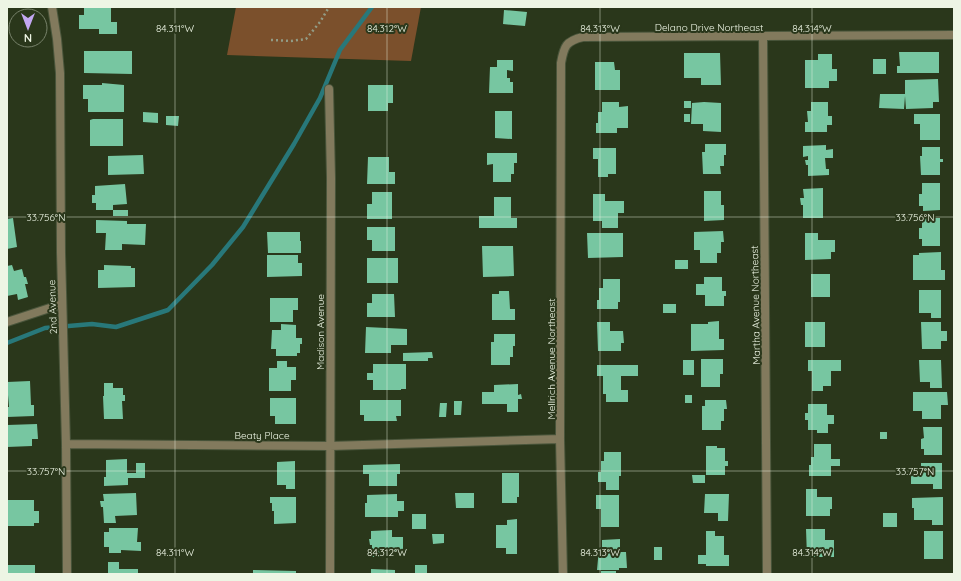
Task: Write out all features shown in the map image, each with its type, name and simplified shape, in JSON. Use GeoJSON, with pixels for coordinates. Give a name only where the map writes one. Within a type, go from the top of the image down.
{"type":"FeatureCollection","features":[{"type":"Feature","properties":{"kind":"street","name":"2nd Avenue"},"geometry":{"type":"LineString","coordinates":[[52,7],[60,73],[62,304],[66,444],[67,574]]}},
{"type":"Feature","properties":{"kind":"street","name":"Delano Drive Northeast"},"geometry":{"type":"LineString","coordinates":[[562,145],[561,63],[566,46],[572,39],[583,36],[763,37],[954,35]]}},
{"type":"Feature","properties":{"kind":"street","name":"Martha Avenue Northeast"},"geometry":{"type":"LineString","coordinates":[[763,37],[767,574]]}},
{"type":"Feature","properties":{"kind":"street","name":"Madison Avenue"},"geometry":{"type":"LineString","coordinates":[[329,89],[331,178],[330,574]]}},
{"type":"Feature","properties":{"kind":"street","name":"Mellrich Avenue Northeast"},"geometry":{"type":"LineString","coordinates":[[562,145],[560,439],[563,574]]}},
{"type":"Feature","properties":{"kind":"street"},"geometry":{"type":"LineString","coordinates":[[7,322],[62,304]]}},
{"type":"Feature","properties":{"kind":"street","name":"Beaty Place"},"geometry":{"type":"LineString","coordinates":[[66,444],[330,446],[560,439]]}},
{"type":"Feature","properties":{"kind":"path"},"geometry":{"type":"LineString","coordinates":[[271,40],[291,41],[306,39],[320,22],[329,7]]}},
{"type":"Feature","properties":{"kind":"shaded area"},"geometry":{"type":"Polygon","coordinates":[[[236,7],[421,7],[411,61],[227,55],[236,7]]]}},
{"type":"Feature","properties":{"kind":"building"},"geometry":{"type":"Polygon","coordinates":[[[84,7],[111,7],[111,22],[117,22],[117,34],[99,34],[99,29],[79,29],[79,15],[84,15],[84,7]]]}},
{"type":"Feature","properties":{"kind":"building"},"geometry":{"type":"Polygon","coordinates":[[[504,10],[527,12],[525,26],[503,24],[504,10]]]}},
{"type":"Feature","properties":{"kind":"building"},"geometry":{"type":"Polygon","coordinates":[[[84,51],[132,51],[132,74],[84,73],[84,51]]]}},
{"type":"Feature","properties":{"kind":"building"},"geometry":{"type":"Polygon","coordinates":[[[899,52],[939,52],[939,73],[897,73],[897,66],[900,66],[899,52]]]}},
{"type":"Feature","properties":{"kind":"building"},"geometry":{"type":"Polygon","coordinates":[[[684,53],[720,53],[721,85],[701,85],[701,78],[684,78],[684,53]]]}},
{"type":"Feature","properties":{"kind":"building"},"geometry":{"type":"Polygon","coordinates":[[[818,54],[832,54],[832,69],[837,69],[837,81],[829,81],[829,88],[805,88],[805,60],[818,60],[818,54]]]}},
{"type":"Feature","properties":{"kind":"building"},"geometry":{"type":"Polygon","coordinates":[[[873,59],[886,59],[886,74],[873,74],[873,59]]]}},
{"type":"Feature","properties":{"kind":"building"},"geometry":{"type":"Polygon","coordinates":[[[497,60],[513,60],[513,71],[507,70],[507,78],[510,78],[510,82],[513,82],[513,93],[489,93],[490,67],[497,67],[497,60]]]}},
{"type":"Feature","properties":{"kind":"building"},"geometry":{"type":"Polygon","coordinates":[[[595,62],[614,62],[615,70],[620,70],[620,90],[595,90],[595,62]]]}},
{"type":"Feature","properties":{"kind":"building"},"geometry":{"type":"Polygon","coordinates":[[[938,79],[939,102],[933,102],[933,108],[906,109],[905,96],[904,109],[879,108],[880,94],[905,94],[905,80],[938,79]]]}},
{"type":"Feature","properties":{"kind":"building"},"geometry":{"type":"Polygon","coordinates":[[[102,83],[124,85],[124,112],[88,112],[88,99],[83,99],[83,85],[102,85],[102,83]]]}},
{"type":"Feature","properties":{"kind":"building"},"geometry":{"type":"Polygon","coordinates":[[[368,85],[393,85],[393,103],[388,103],[388,111],[368,111],[368,85]]]}},
{"type":"Feature","properties":{"kind":"building"},"geometry":{"type":"Polygon","coordinates":[[[684,101],[691,101],[691,108],[684,108],[684,101]]]}},
{"type":"Feature","properties":{"kind":"building"},"geometry":{"type":"Polygon","coordinates":[[[602,102],[619,102],[619,107],[628,106],[628,128],[617,128],[617,133],[596,133],[598,112],[602,112],[602,102]]]}},
{"type":"Feature","properties":{"kind":"building"},"geometry":{"type":"Polygon","coordinates":[[[811,102],[828,102],[828,116],[832,116],[832,125],[827,125],[827,132],[805,132],[805,122],[808,122],[807,111],[811,111],[811,102]]]}},
{"type":"Feature","properties":{"kind":"building"},"geometry":{"type":"Polygon","coordinates":[[[692,103],[721,103],[721,132],[703,131],[703,124],[691,124],[692,103]]]}},
{"type":"Feature","properties":{"kind":"building"},"geometry":{"type":"Polygon","coordinates":[[[495,111],[512,111],[512,139],[495,138],[495,111]]]}},
{"type":"Feature","properties":{"kind":"building"},"geometry":{"type":"Polygon","coordinates":[[[143,112],[158,113],[158,123],[143,122],[143,112]]]}},
{"type":"Feature","properties":{"kind":"building"},"geometry":{"type":"Polygon","coordinates":[[[684,114],[690,114],[690,122],[684,122],[684,114]]]}},
{"type":"Feature","properties":{"kind":"building"},"geometry":{"type":"Polygon","coordinates":[[[914,114],[940,114],[940,140],[920,140],[920,124],[914,124],[914,114]]]}},
{"type":"Feature","properties":{"kind":"building"},"geometry":{"type":"Polygon","coordinates":[[[166,116],[179,116],[178,126],[166,125],[166,116]]]}},
{"type":"Feature","properties":{"kind":"building"},"geometry":{"type":"Polygon","coordinates":[[[123,119],[123,146],[90,146],[90,120],[123,119]]]}},
{"type":"Feature","properties":{"kind":"building"},"geometry":{"type":"Polygon","coordinates":[[[705,144],[726,144],[724,166],[720,166],[721,174],[703,174],[702,152],[705,152],[705,144]]]}},
{"type":"Feature","properties":{"kind":"building"},"geometry":{"type":"Polygon","coordinates":[[[826,145],[826,150],[833,149],[833,158],[825,158],[826,169],[829,169],[829,175],[808,176],[808,165],[806,165],[805,160],[808,160],[808,156],[803,157],[803,146],[826,145]]]}},
{"type":"Feature","properties":{"kind":"building"},"geometry":{"type":"Polygon","coordinates":[[[922,147],[940,147],[940,159],[943,159],[943,162],[940,162],[940,175],[921,175],[920,156],[922,156],[922,147]]]}},
{"type":"Feature","properties":{"kind":"building"},"geometry":{"type":"Polygon","coordinates":[[[593,148],[616,148],[616,174],[608,174],[608,177],[598,177],[598,159],[593,159],[593,148]]]}},
{"type":"Feature","properties":{"kind":"building"},"geometry":{"type":"Polygon","coordinates":[[[487,153],[517,153],[517,163],[514,163],[514,174],[511,174],[511,182],[493,182],[493,164],[487,165],[487,153]]]}},
{"type":"Feature","properties":{"kind":"building"},"geometry":{"type":"Polygon","coordinates":[[[143,155],[144,174],[108,175],[108,156],[143,155]]]}},
{"type":"Feature","properties":{"kind":"building"},"geometry":{"type":"Polygon","coordinates":[[[368,157],[389,157],[389,172],[395,172],[395,184],[367,184],[368,157]]]}},
{"type":"Feature","properties":{"kind":"building"},"geometry":{"type":"Polygon","coordinates":[[[922,183],[940,183],[940,210],[923,211],[923,206],[919,206],[919,194],[922,194],[922,183]]]}},
{"type":"Feature","properties":{"kind":"building"},"geometry":{"type":"Polygon","coordinates":[[[125,184],[127,204],[113,205],[113,210],[96,210],[96,203],[92,203],[92,195],[95,195],[95,186],[125,184]]]}},
{"type":"Feature","properties":{"kind":"building"},"geometry":{"type":"Polygon","coordinates":[[[823,188],[823,218],[803,218],[803,205],[801,205],[800,198],[804,198],[803,189],[823,188]]]}},
{"type":"Feature","properties":{"kind":"building"},"geometry":{"type":"Polygon","coordinates":[[[704,191],[721,191],[721,205],[724,205],[724,220],[704,221],[704,191]]]}},
{"type":"Feature","properties":{"kind":"building"},"geometry":{"type":"Polygon","coordinates":[[[372,192],[392,192],[392,219],[367,219],[367,204],[372,204],[372,192]]]}},
{"type":"Feature","properties":{"kind":"building"},"geometry":{"type":"Polygon","coordinates":[[[593,194],[605,194],[605,201],[624,201],[624,213],[618,213],[618,228],[602,228],[602,221],[593,221],[593,194]]]}},
{"type":"Feature","properties":{"kind":"building"},"geometry":{"type":"Polygon","coordinates":[[[494,197],[511,197],[511,218],[517,218],[517,228],[479,228],[479,216],[494,216],[494,197]]]}},
{"type":"Feature","properties":{"kind":"building"},"geometry":{"type":"Polygon","coordinates":[[[113,210],[128,210],[128,216],[113,216],[113,210]]]}},
{"type":"Feature","properties":{"kind":"building"},"geometry":{"type":"Polygon","coordinates":[[[13,218],[17,247],[7,249],[7,219],[13,218]]]}},
{"type":"Feature","properties":{"kind":"building"},"geometry":{"type":"Polygon","coordinates":[[[922,218],[940,218],[940,246],[922,246],[922,239],[919,239],[919,228],[922,228],[922,218]]]}},
{"type":"Feature","properties":{"kind":"building"},"geometry":{"type":"Polygon","coordinates":[[[96,220],[127,221],[127,224],[146,224],[145,245],[122,244],[122,250],[105,250],[106,233],[96,233],[96,220]]]}},
{"type":"Feature","properties":{"kind":"building"},"geometry":{"type":"Polygon","coordinates":[[[367,227],[395,227],[395,251],[372,251],[372,240],[367,240],[367,227]]]}},
{"type":"Feature","properties":{"kind":"building"},"geometry":{"type":"Polygon","coordinates":[[[723,231],[724,242],[721,242],[721,253],[717,253],[717,263],[700,263],[700,250],[694,250],[694,232],[723,231]]]}},
{"type":"Feature","properties":{"kind":"building"},"geometry":{"type":"Polygon","coordinates":[[[267,232],[300,232],[301,253],[268,253],[267,232]]]}},
{"type":"Feature","properties":{"kind":"building"},"geometry":{"type":"Polygon","coordinates":[[[587,233],[623,233],[623,257],[588,258],[587,233]]]}},
{"type":"Feature","properties":{"kind":"building"},"geometry":{"type":"Polygon","coordinates":[[[805,233],[818,233],[818,240],[835,240],[835,252],[831,252],[831,259],[805,260],[805,233]]]}},
{"type":"Feature","properties":{"kind":"building"},"geometry":{"type":"Polygon","coordinates":[[[482,246],[513,246],[514,276],[483,277],[482,246]]]}},
{"type":"Feature","properties":{"kind":"building"},"geometry":{"type":"Polygon","coordinates":[[[941,252],[941,270],[945,270],[945,280],[913,280],[913,255],[919,255],[919,253],[941,252]]]}},
{"type":"Feature","properties":{"kind":"building"},"geometry":{"type":"Polygon","coordinates":[[[267,255],[298,255],[298,263],[302,263],[302,276],[267,277],[267,255]]]}},
{"type":"Feature","properties":{"kind":"building"},"geometry":{"type":"Polygon","coordinates":[[[367,258],[398,258],[398,283],[367,283],[367,258]]]}},
{"type":"Feature","properties":{"kind":"building"},"geometry":{"type":"Polygon","coordinates":[[[675,260],[688,260],[688,269],[675,269],[675,260]]]}},
{"type":"Feature","properties":{"kind":"building"},"geometry":{"type":"Polygon","coordinates":[[[12,265],[14,271],[22,269],[24,277],[26,277],[28,284],[25,284],[28,297],[18,300],[17,294],[7,296],[7,266],[12,265]]]}},
{"type":"Feature","properties":{"kind":"building"},"geometry":{"type":"Polygon","coordinates":[[[104,265],[131,266],[131,268],[135,268],[135,287],[98,288],[98,270],[104,270],[104,265]]]}},
{"type":"Feature","properties":{"kind":"building"},"geometry":{"type":"Polygon","coordinates":[[[811,274],[830,274],[830,297],[811,297],[811,274]]]}},
{"type":"Feature","properties":{"kind":"building"},"geometry":{"type":"Polygon","coordinates":[[[704,277],[722,277],[722,291],[726,291],[726,296],[724,296],[724,306],[705,306],[705,295],[696,295],[696,284],[704,284],[704,277]]]}},
{"type":"Feature","properties":{"kind":"building"},"geometry":{"type":"Polygon","coordinates":[[[603,279],[620,279],[620,302],[618,302],[618,309],[597,309],[599,288],[603,288],[603,279]]]}},
{"type":"Feature","properties":{"kind":"building"},"geometry":{"type":"Polygon","coordinates":[[[919,290],[941,290],[941,318],[931,318],[931,313],[919,313],[919,290]]]}},
{"type":"Feature","properties":{"kind":"building"},"geometry":{"type":"Polygon","coordinates":[[[499,291],[509,291],[510,309],[515,309],[515,320],[492,320],[492,294],[499,294],[499,291]]]}},
{"type":"Feature","properties":{"kind":"building"},"geometry":{"type":"Polygon","coordinates":[[[372,294],[394,294],[395,317],[367,317],[367,303],[372,303],[372,294]]]}},
{"type":"Feature","properties":{"kind":"building"},"geometry":{"type":"Polygon","coordinates":[[[270,298],[298,298],[298,310],[293,310],[293,322],[270,322],[270,298]]]}},
{"type":"Feature","properties":{"kind":"building"},"geometry":{"type":"Polygon","coordinates":[[[663,304],[676,304],[676,313],[663,313],[663,304]]]}},
{"type":"Feature","properties":{"kind":"building"},"geometry":{"type":"Polygon","coordinates":[[[719,321],[719,339],[724,339],[724,350],[691,351],[691,324],[708,324],[708,322],[719,321]]]}},
{"type":"Feature","properties":{"kind":"building"},"geometry":{"type":"Polygon","coordinates":[[[597,322],[610,322],[610,331],[623,331],[624,343],[621,343],[621,351],[598,351],[597,322]]]}},
{"type":"Feature","properties":{"kind":"building"},"geometry":{"type":"Polygon","coordinates":[[[805,322],[825,322],[825,347],[805,347],[805,322]]]}},
{"type":"Feature","properties":{"kind":"building"},"geometry":{"type":"Polygon","coordinates":[[[921,322],[941,322],[941,331],[947,331],[947,341],[941,341],[941,349],[922,349],[921,322]]]}},
{"type":"Feature","properties":{"kind":"building"},"geometry":{"type":"Polygon","coordinates":[[[281,324],[296,325],[296,338],[302,338],[300,353],[297,353],[297,356],[276,356],[276,349],[271,349],[272,330],[281,330],[281,324]]]}},
{"type":"Feature","properties":{"kind":"building"},"geometry":{"type":"Polygon","coordinates":[[[366,327],[407,329],[407,345],[391,345],[391,353],[365,353],[366,327]]]}},
{"type":"Feature","properties":{"kind":"building"},"geometry":{"type":"Polygon","coordinates":[[[494,334],[515,334],[515,346],[513,346],[513,357],[510,357],[510,365],[491,365],[491,342],[494,342],[494,334]]]}},
{"type":"Feature","properties":{"kind":"building"},"geometry":{"type":"Polygon","coordinates":[[[432,352],[433,358],[428,358],[428,361],[403,361],[403,353],[432,352]]]}},
{"type":"Feature","properties":{"kind":"building"},"geometry":{"type":"Polygon","coordinates":[[[701,359],[723,359],[723,374],[720,374],[720,387],[701,387],[701,359]]]}},
{"type":"Feature","properties":{"kind":"building"},"geometry":{"type":"Polygon","coordinates":[[[683,360],[694,360],[694,375],[683,375],[683,360]]]}},
{"type":"Feature","properties":{"kind":"building"},"geometry":{"type":"Polygon","coordinates":[[[808,360],[841,360],[841,371],[831,371],[831,386],[823,386],[823,391],[812,391],[812,371],[808,371],[808,360]]]}},
{"type":"Feature","properties":{"kind":"building"},"geometry":{"type":"Polygon","coordinates":[[[919,360],[941,360],[942,388],[930,388],[930,382],[920,382],[919,360]]]}},
{"type":"Feature","properties":{"kind":"building"},"geometry":{"type":"Polygon","coordinates":[[[277,361],[287,361],[287,367],[296,367],[296,380],[291,380],[291,391],[269,391],[269,368],[277,368],[277,361]]]}},
{"type":"Feature","properties":{"kind":"building"},"geometry":{"type":"Polygon","coordinates":[[[373,364],[406,364],[406,389],[373,390],[373,380],[367,380],[367,373],[373,373],[373,364]]]}},
{"type":"Feature","properties":{"kind":"building"},"geometry":{"type":"Polygon","coordinates":[[[597,365],[638,365],[638,376],[621,376],[621,390],[628,390],[628,402],[606,402],[606,394],[603,394],[603,376],[597,376],[597,365]]]}},
{"type":"Feature","properties":{"kind":"building"},"geometry":{"type":"Polygon","coordinates":[[[30,381],[31,405],[34,405],[34,416],[7,417],[7,407],[9,407],[7,382],[30,381]]]}},
{"type":"Feature","properties":{"kind":"building"},"geometry":{"type":"Polygon","coordinates":[[[104,383],[113,383],[113,388],[123,388],[125,401],[122,401],[123,419],[104,419],[104,383]]]}},
{"type":"Feature","properties":{"kind":"building"},"geometry":{"type":"Polygon","coordinates":[[[518,384],[518,395],[521,394],[522,399],[518,399],[518,412],[507,412],[507,404],[482,404],[482,392],[494,392],[494,385],[518,384]]]}},
{"type":"Feature","properties":{"kind":"building"},"geometry":{"type":"Polygon","coordinates":[[[913,392],[947,392],[948,405],[941,405],[941,419],[922,419],[922,411],[913,411],[913,392]]]}},
{"type":"Feature","properties":{"kind":"building"},"geometry":{"type":"Polygon","coordinates":[[[685,395],[692,395],[692,403],[685,403],[685,395]]]}},
{"type":"Feature","properties":{"kind":"building"},"geometry":{"type":"Polygon","coordinates":[[[270,398],[296,398],[296,424],[275,424],[275,416],[270,416],[270,398]]]}},
{"type":"Feature","properties":{"kind":"building"},"geometry":{"type":"Polygon","coordinates":[[[360,400],[401,400],[401,416],[396,416],[397,421],[364,421],[364,415],[360,415],[360,400]]]}},
{"type":"Feature","properties":{"kind":"building"},"geometry":{"type":"Polygon","coordinates":[[[705,400],[726,400],[727,409],[724,409],[724,421],[721,421],[721,430],[702,430],[702,406],[705,406],[705,400]]]}},
{"type":"Feature","properties":{"kind":"building"},"geometry":{"type":"Polygon","coordinates":[[[454,401],[462,401],[461,415],[454,415],[454,401]]]}},
{"type":"Feature","properties":{"kind":"building"},"geometry":{"type":"Polygon","coordinates":[[[440,403],[447,403],[446,417],[439,417],[440,403]]]}},
{"type":"Feature","properties":{"kind":"building"},"geometry":{"type":"Polygon","coordinates":[[[808,404],[827,404],[827,415],[834,415],[834,424],[828,424],[828,433],[817,433],[817,430],[808,430],[808,420],[805,420],[805,413],[808,413],[808,404]]]}},
{"type":"Feature","properties":{"kind":"building"},"geometry":{"type":"Polygon","coordinates":[[[37,424],[38,439],[32,439],[32,446],[7,447],[7,425],[37,424]]]}},
{"type":"Feature","properties":{"kind":"building"},"geometry":{"type":"Polygon","coordinates":[[[923,427],[942,427],[942,455],[924,455],[924,449],[921,449],[921,439],[924,438],[923,427]]]}},
{"type":"Feature","properties":{"kind":"building"},"geometry":{"type":"Polygon","coordinates":[[[880,432],[887,432],[887,439],[880,439],[880,432]]]}},
{"type":"Feature","properties":{"kind":"building"},"geometry":{"type":"Polygon","coordinates":[[[814,444],[831,444],[831,459],[840,459],[840,466],[831,466],[831,476],[809,476],[811,457],[814,457],[814,444]]]}},
{"type":"Feature","properties":{"kind":"building"},"geometry":{"type":"Polygon","coordinates":[[[706,446],[725,448],[725,461],[728,461],[728,466],[725,466],[725,475],[706,475],[706,446]]]}},
{"type":"Feature","properties":{"kind":"building"},"geometry":{"type":"Polygon","coordinates":[[[604,452],[621,452],[621,476],[619,476],[619,490],[606,490],[606,482],[598,482],[598,472],[601,472],[601,461],[604,461],[604,452]]]}},
{"type":"Feature","properties":{"kind":"building"},"geometry":{"type":"Polygon","coordinates":[[[127,459],[127,473],[136,473],[136,463],[145,463],[145,478],[128,478],[128,485],[104,486],[104,477],[106,477],[106,460],[127,459]]]}},
{"type":"Feature","properties":{"kind":"building"},"geometry":{"type":"Polygon","coordinates":[[[295,461],[295,489],[286,489],[286,485],[277,485],[277,462],[295,461]]]}},
{"type":"Feature","properties":{"kind":"building"},"geometry":{"type":"Polygon","coordinates":[[[921,463],[942,463],[942,489],[933,489],[933,484],[911,484],[911,474],[921,474],[921,463]]]}},
{"type":"Feature","properties":{"kind":"building"},"geometry":{"type":"Polygon","coordinates":[[[400,464],[400,474],[397,474],[397,486],[369,486],[369,474],[363,474],[363,465],[400,464]]]}},
{"type":"Feature","properties":{"kind":"building"},"geometry":{"type":"Polygon","coordinates":[[[502,473],[519,473],[519,497],[517,497],[517,503],[502,503],[502,473]]]}},
{"type":"Feature","properties":{"kind":"building"},"geometry":{"type":"Polygon","coordinates":[[[692,475],[705,475],[705,483],[693,483],[692,475]]]}},
{"type":"Feature","properties":{"kind":"building"},"geometry":{"type":"Polygon","coordinates":[[[806,489],[817,489],[817,497],[832,497],[832,509],[830,509],[830,516],[806,516],[806,489]]]}},
{"type":"Feature","properties":{"kind":"building"},"geometry":{"type":"Polygon","coordinates":[[[136,493],[137,515],[115,516],[116,523],[104,523],[103,507],[101,507],[100,501],[104,501],[103,494],[136,493]]]}},
{"type":"Feature","properties":{"kind":"building"},"geometry":{"type":"Polygon","coordinates":[[[455,493],[474,493],[474,508],[456,508],[455,493]]]}},
{"type":"Feature","properties":{"kind":"building"},"geometry":{"type":"Polygon","coordinates":[[[397,494],[397,501],[404,501],[404,511],[398,511],[398,517],[365,517],[365,503],[367,503],[367,495],[397,494]]]}},
{"type":"Feature","properties":{"kind":"building"},"geometry":{"type":"Polygon","coordinates":[[[705,494],[729,494],[728,521],[718,521],[718,513],[704,513],[705,494]]]}},
{"type":"Feature","properties":{"kind":"building"},"geometry":{"type":"Polygon","coordinates":[[[596,495],[619,495],[619,527],[601,527],[601,509],[596,509],[596,495]]]}},
{"type":"Feature","properties":{"kind":"building"},"geometry":{"type":"Polygon","coordinates":[[[270,497],[296,497],[296,523],[274,524],[274,511],[272,511],[270,497]]]}},
{"type":"Feature","properties":{"kind":"building"},"geometry":{"type":"Polygon","coordinates":[[[943,497],[943,525],[932,525],[932,520],[914,520],[912,498],[943,497]]]}},
{"type":"Feature","properties":{"kind":"building"},"geometry":{"type":"Polygon","coordinates":[[[7,500],[34,500],[34,511],[39,511],[39,523],[34,523],[34,526],[7,526],[7,500]]]}},
{"type":"Feature","properties":{"kind":"building"},"geometry":{"type":"Polygon","coordinates":[[[883,513],[897,513],[897,527],[883,527],[883,513]]]}},
{"type":"Feature","properties":{"kind":"building"},"geometry":{"type":"Polygon","coordinates":[[[412,514],[426,514],[426,529],[412,529],[412,514]]]}},
{"type":"Feature","properties":{"kind":"building"},"geometry":{"type":"Polygon","coordinates":[[[517,519],[517,554],[506,554],[506,548],[496,548],[496,525],[507,525],[507,520],[517,519]]]}},
{"type":"Feature","properties":{"kind":"building"},"geometry":{"type":"Polygon","coordinates":[[[109,528],[138,528],[137,542],[141,542],[141,551],[121,550],[121,553],[109,553],[109,547],[104,547],[104,532],[109,532],[109,528]]]}},
{"type":"Feature","properties":{"kind":"building"},"geometry":{"type":"Polygon","coordinates":[[[806,529],[825,529],[825,540],[834,540],[834,557],[807,557],[806,529]]]}},
{"type":"Feature","properties":{"kind":"building"},"geometry":{"type":"Polygon","coordinates":[[[392,530],[392,537],[403,537],[403,551],[380,553],[380,557],[372,557],[372,545],[370,545],[369,539],[371,539],[371,531],[392,530]]]}},
{"type":"Feature","properties":{"kind":"building"},"geometry":{"type":"Polygon","coordinates":[[[706,531],[715,531],[715,536],[724,536],[724,555],[729,555],[729,566],[706,566],[706,564],[698,564],[698,555],[706,555],[706,531]]]}},
{"type":"Feature","properties":{"kind":"building"},"geometry":{"type":"Polygon","coordinates":[[[924,531],[943,531],[943,559],[924,559],[924,531]]]}},
{"type":"Feature","properties":{"kind":"building"},"geometry":{"type":"Polygon","coordinates":[[[432,534],[444,534],[444,543],[433,544],[432,534]]]}},
{"type":"Feature","properties":{"kind":"building"},"geometry":{"type":"Polygon","coordinates":[[[620,539],[620,552],[626,552],[627,568],[619,568],[619,570],[597,570],[599,548],[602,548],[602,540],[620,539]]]}},
{"type":"Feature","properties":{"kind":"building"},"geometry":{"type":"Polygon","coordinates":[[[654,547],[662,547],[662,560],[654,560],[654,547]]]}},
{"type":"Feature","properties":{"kind":"building"},"geometry":{"type":"Polygon","coordinates":[[[108,562],[119,562],[119,569],[138,569],[138,574],[108,574],[108,562]]]}},
{"type":"Feature","properties":{"kind":"building"},"geometry":{"type":"Polygon","coordinates":[[[7,565],[35,565],[35,574],[7,574],[7,565]]]}},
{"type":"Feature","properties":{"kind":"building"},"geometry":{"type":"Polygon","coordinates":[[[415,565],[427,565],[427,573],[415,573],[415,565]]]}},
{"type":"Feature","properties":{"kind":"building"},"geometry":{"type":"Polygon","coordinates":[[[371,569],[395,570],[395,574],[371,574],[371,569]]]}},
{"type":"Feature","properties":{"kind":"building"},"geometry":{"type":"Polygon","coordinates":[[[253,570],[296,571],[296,574],[253,574],[253,570]]]}},
{"type":"Feature","properties":{"kind":"building"},"geometry":{"type":"Polygon","coordinates":[[[601,571],[616,571],[616,574],[601,574],[601,571]]]}},
{"type":"Feature","properties":{"kind":"waterway"},"geometry":{"type":"LineString","coordinates":[[7,343],[45,328],[92,324],[116,327],[168,310],[212,265],[243,227],[294,144],[320,98],[340,50],[372,7]]}}]}
